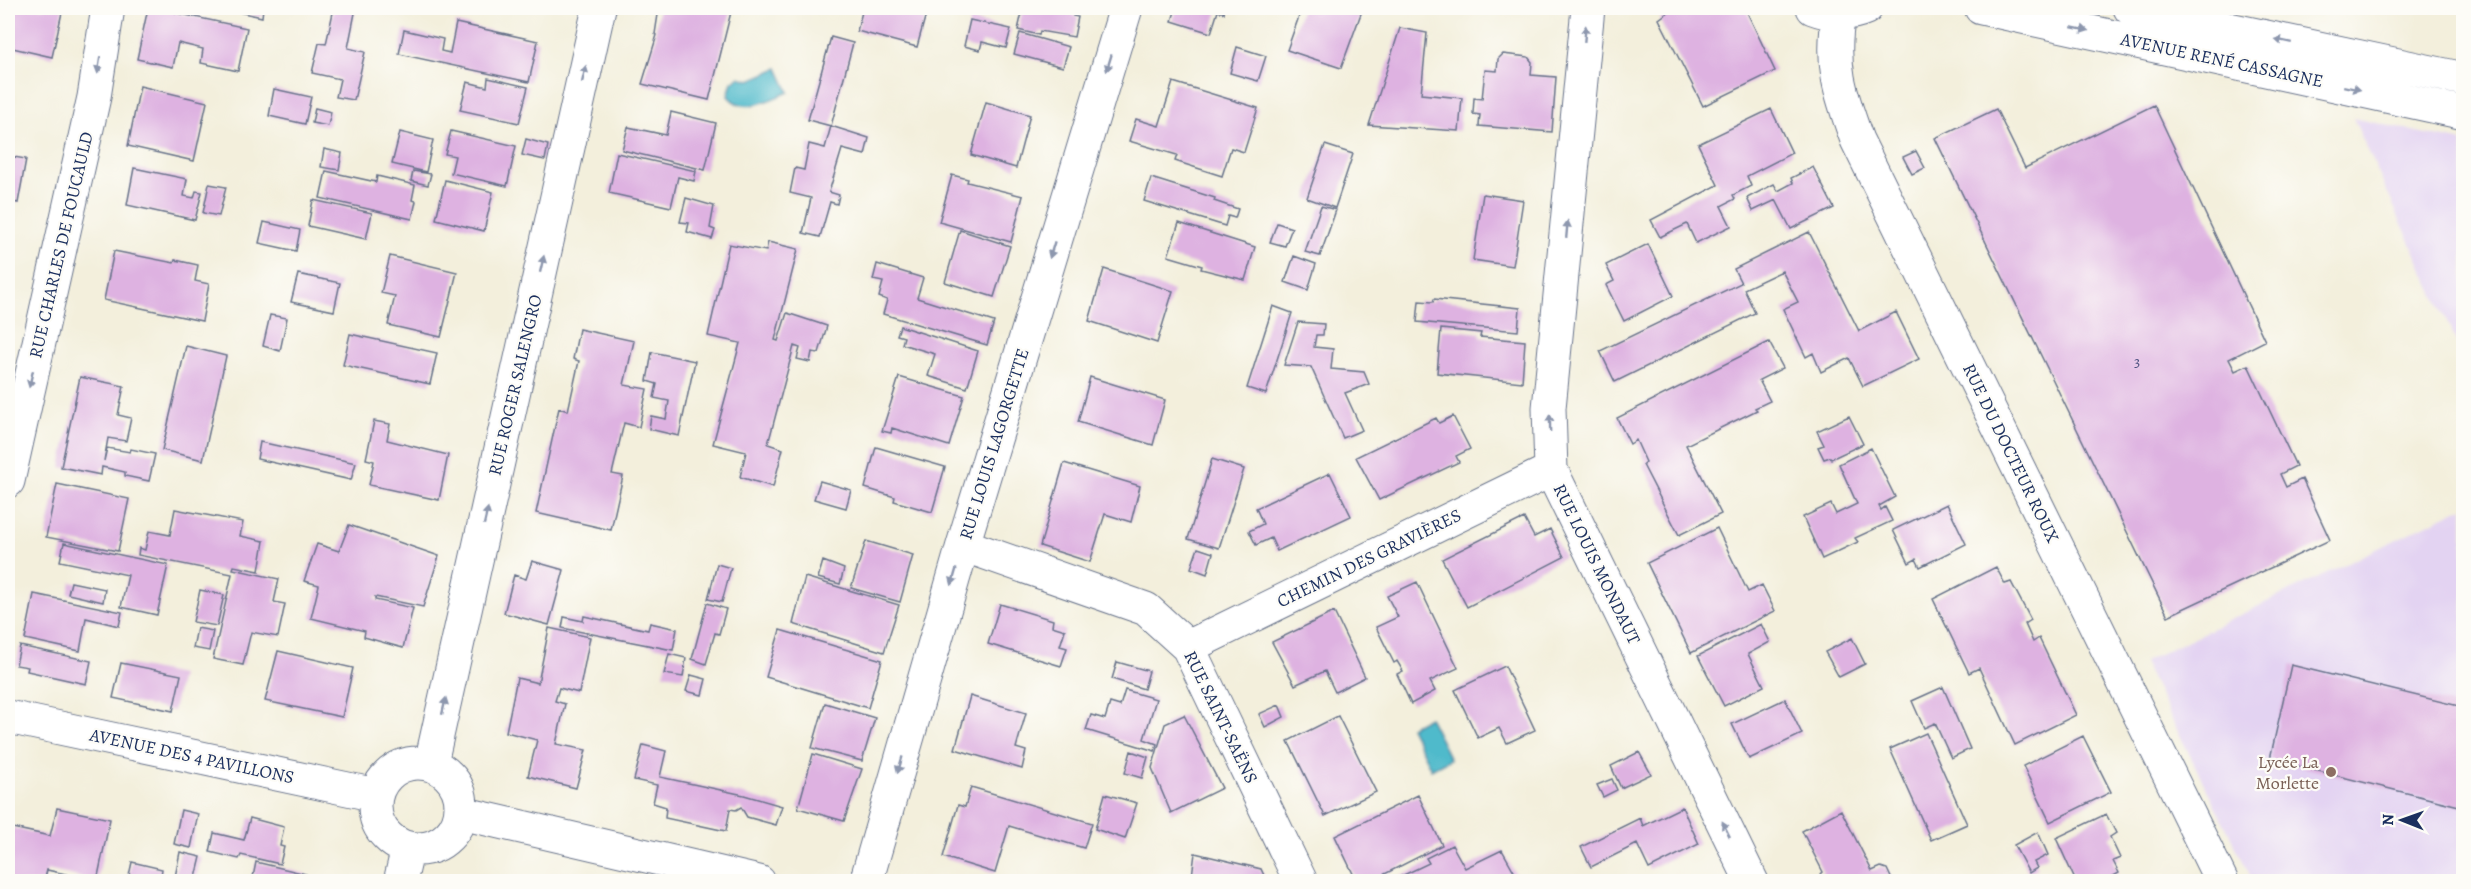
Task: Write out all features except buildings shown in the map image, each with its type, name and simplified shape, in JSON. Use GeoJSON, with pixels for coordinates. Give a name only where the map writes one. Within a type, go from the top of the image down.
{"type":"FeatureCollection","features":[{"type":"Feature","properties":{"kind":"street","name":"RUE CHARLES DE FOUCAULD"},"geometry":{"type":"LineString","coordinates":[[8,481],[94,97],[108,8]]}},
{"type":"Feature","properties":{"kind":"street","name":"RUE ROGER SALENGRO"},"geometry":{"type":"LineString","coordinates":[[431,763],[599,8]]}},
{"type":"Feature","properties":{"kind":"street","name":"RUE LOUIS LAGORGETTE"},"geometry":{"type":"LineString","coordinates":[[866,882],[963,545],[1126,8]]}},
{"type":"Feature","properties":{"kind":"street","name":"RUE LOUIS MONDAUT"},"geometry":{"type":"LineString","coordinates":[[1588,8],[1549,408],[1551,470],[1752,882]]}},
{"type":"Feature","properties":{"kind":"street","name":"AVENUE RENÉ CASSAGNE"},"geometry":{"type":"LineString","coordinates":[[1981,8],[2463,113]]}},
{"type":"Feature","properties":{"kind":"street","name":"AVENUE RENÉ CASSAGNE"},"geometry":{"type":"LineString","coordinates":[[2130,8],[2463,80]]}},
{"type":"Feature","properties":{"kind":"street","name":"RUE DU DOCTEUR ROUX"},"geometry":{"type":"LineString","coordinates":[[1839,10],[1835,69],[1843,101],[1857,140],[2222,882]]}},
{"type":"Feature","properties":{"kind":"street","name":"CHEMIN DES GRAVIÈRES"},"geometry":{"type":"LineString","coordinates":[[1188,646],[1551,470]]}},
{"type":"Feature","properties":{"kind":"street","name":"RUE SAINT-SAËNS"},"geometry":{"type":"LineString","coordinates":[[963,545],[1146,609],[1188,646],[1301,882]]}},
{"type":"Feature","properties":{"kind":"street","name":"AVENUE DES 4 PAVILLONS"},"geometry":{"type":"LineString","coordinates":[[8,717],[376,795]]}},
{"type":"Feature","properties":{"kind":"street"},"geometry":{"type":"LineString","coordinates":[[417,762],[431,763],[442,769],[455,783],[462,800],[462,813],[456,827],[442,842],[422,850],[408,849],[395,843],[381,828],[374,809],[376,795],[381,782],[397,768],[417,762]]}},
{"type":"Feature","properties":{"kind":"street"},"geometry":{"type":"LineString","coordinates":[[462,813],[759,882]]}},
{"type":"Feature","properties":{"kind":"street"},"geometry":{"type":"LineString","coordinates":[[400,882],[408,849]]}},
{"type":"Feature","properties":{"kind":"shaded area"},"geometry":{"type":"Polygon","coordinates":[[[2353,118],[2463,142],[2463,356],[2353,118]]]}},
{"type":"Feature","properties":{"kind":"shaded area","name":"Lycée La Morlette"},"geometry":{"type":"Polygon","coordinates":[[[2463,507],[2463,881],[2253,881],[2143,662],[2463,507]]]}},
{"type":"Feature","properties":{"kind":"water"},"geometry":{"type":"Polygon","coordinates":[[[778,68],[789,92],[766,102],[749,105],[734,102],[728,96],[732,82],[739,77],[750,80],[778,68]]]}},
{"type":"Feature","properties":{"kind":"water"},"geometry":{"type":"Polygon","coordinates":[[[1429,717],[1450,759],[1431,769],[1410,727],[1429,717]]]}},
{"type":"Feature","properties":{"kind":"place","name":"Lycée La Morlette"},"geometry":{"type":"Point","coordinates":[2331,772]}}]}
